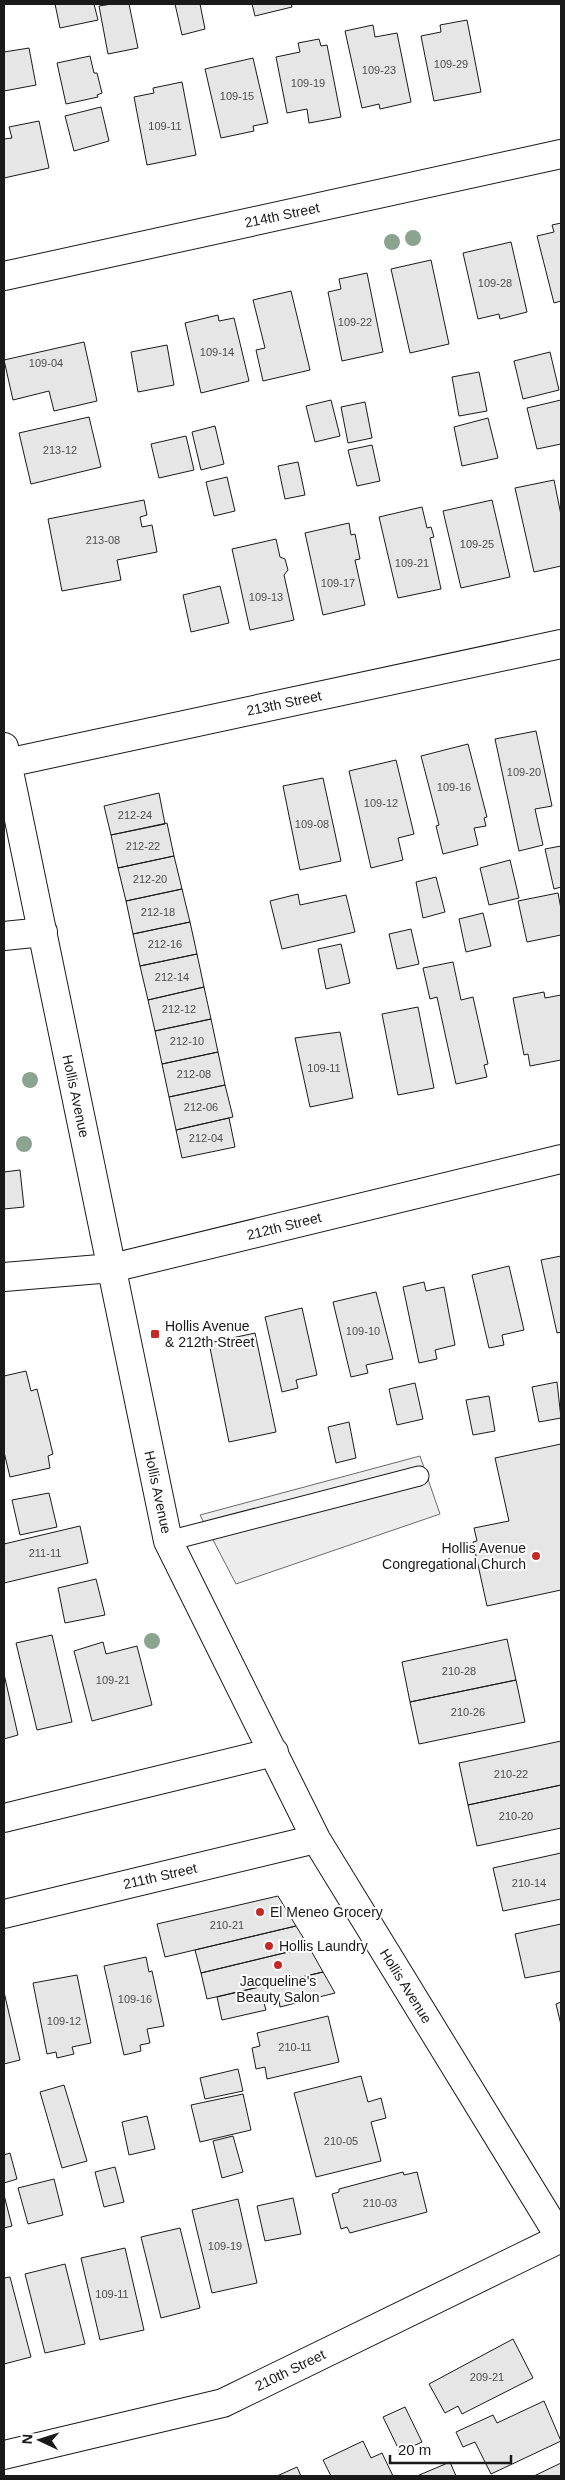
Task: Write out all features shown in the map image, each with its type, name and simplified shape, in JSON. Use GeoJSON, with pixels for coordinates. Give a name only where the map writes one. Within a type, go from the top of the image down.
{"type":"FeatureCollection","features":[{"type":"Feature","properties":{"kind":"street","name":"214th Street"},"geometry":{"type":"LineString","coordinates":[[4,276],[561,154]]}},
{"type":"Feature","properties":{"kind":"street","name":"213th Street"},"geometry":{"type":"LineString","coordinates":[[5,755],[561,644]]}},
{"type":"Feature","properties":{"kind":"street","name":"Hollis Avenue"},"geometry":{"type":"LineString","coordinates":[[5,755],[168,1541],[316,1839],[561,2238]]}},
{"type":"Feature","properties":{"kind":"street"},"geometry":{"type":"LineString","coordinates":[[4,936],[42,932]]}},
{"type":"Feature","properties":{"kind":"street","name":"212th Street"},"geometry":{"type":"LineString","coordinates":[[4,1277],[112,1268],[561,1159]]}},
{"type":"Feature","properties":{"kind":"street"},"geometry":{"type":"LineString","coordinates":[[4,1818],[274,1752]]}},
{"type":"Feature","properties":{"kind":"street","name":"211th Street"},"geometry":{"type":"LineString","coordinates":[[4,1914],[316,1839]]}},
{"type":"Feature","properties":{"kind":"street","name":"210th Street"},"geometry":{"type":"LineString","coordinates":[[4,2456],[223,2403],[561,2238]]}},
{"type":"Feature","properties":{"kind":"lane"},"geometry":{"type":"LineString","coordinates":[[168,1541],[419,1476]]}},
{"type":"Feature","properties":{"kind":"shaded area"},"geometry":{"type":"Polygon","coordinates":[[[420,1456],[440,1514],[236,1584],[200,1515],[420,1456]]]}},
{"type":"Feature","properties":{"kind":"building"},"geometry":{"type":"Polygon","coordinates":[[[55,4],[94,4],[98,20],[60,28],[55,4]]]}},
{"type":"Feature","properties":{"kind":"building"},"geometry":{"type":"Polygon","coordinates":[[[129,4],[138,48],[108,54],[99,6],[129,4]]]}},
{"type":"Feature","properties":{"kind":"building"},"geometry":{"type":"Polygon","coordinates":[[[175,4],[200,4],[205,29],[182,35],[175,4]]]}},
{"type":"Feature","properties":{"kind":"building"},"geometry":{"type":"Polygon","coordinates":[[[252,4],[291,4],[292,7],[255,16],[252,4]]]}},
{"type":"Feature","properties":{"kind":"building"},"geometry":{"type":"Polygon","coordinates":[[[467,20],[481,92],[434,101],[421,36],[441,32],[440,25],[467,20]]]}},
{"type":"Feature","properties":{"kind":"building"},"geometry":{"type":"Polygon","coordinates":[[[373,25],[375,37],[397,33],[411,102],[380,109],[379,104],[362,108],[345,31],[373,25]]]}},
{"type":"Feature","properties":{"kind":"building"},"geometry":{"type":"Polygon","coordinates":[[[319,39],[321,46],[327,45],[341,117],[309,123],[307,109],[287,113],[276,57],[300,52],[298,43],[319,39]]]}},
{"type":"Feature","properties":{"kind":"building"},"geometry":{"type":"Polygon","coordinates":[[[29,48],[36,85],[4,91],[4,52],[29,48]]]}},
{"type":"Feature","properties":{"kind":"building"},"geometry":{"type":"Polygon","coordinates":[[[90,56],[102,93],[97,95],[98,97],[66,104],[57,63],[90,56]]]}},
{"type":"Feature","properties":{"kind":"building"},"geometry":{"type":"Polygon","coordinates":[[[253,58],[268,123],[253,126],[254,131],[221,138],[205,69],[253,58]]]}},
{"type":"Feature","properties":{"kind":"building"},"geometry":{"type":"Polygon","coordinates":[[[182,82],[196,155],[147,165],[134,97],[154,93],[153,88],[182,82]]]}},
{"type":"Feature","properties":{"kind":"building"},"geometry":{"type":"Polygon","coordinates":[[[101,107],[109,141],[74,151],[65,116],[101,107]]]}},
{"type":"Feature","properties":{"kind":"building"},"geometry":{"type":"Polygon","coordinates":[[[39,121],[49,168],[4,178],[4,139],[12,138],[9,127],[39,121]]]}},
{"type":"Feature","properties":{"kind":"building"},"geometry":{"type":"Polygon","coordinates":[[[561,223],[561,301],[554,303],[537,236],[554,232],[552,225],[561,223]]]}},
{"type":"Feature","properties":{"kind":"building"},"geometry":{"type":"Polygon","coordinates":[[[511,242],[527,312],[500,319],[499,314],[478,319],[463,253],[511,242]]]}},
{"type":"Feature","properties":{"kind":"building"},"geometry":{"type":"Polygon","coordinates":[[[431,260],[449,344],[410,353],[391,269],[431,260]]]}},
{"type":"Feature","properties":{"kind":"building"},"geometry":{"type":"Polygon","coordinates":[[[367,273],[383,352],[342,361],[328,292],[341,289],[339,279],[367,273]]]}},
{"type":"Feature","properties":{"kind":"building"},"geometry":{"type":"Polygon","coordinates":[[[291,291],[310,370],[263,381],[256,350],[265,348],[253,300],[291,291]]]}},
{"type":"Feature","properties":{"kind":"building"},"geometry":{"type":"Polygon","coordinates":[[[218,315],[219,321],[234,318],[249,381],[201,393],[185,323],[218,315]]]}},
{"type":"Feature","properties":{"kind":"building"},"geometry":{"type":"Polygon","coordinates":[[[84,342],[97,401],[54,411],[49,391],[13,400],[4,360],[84,342]]]}},
{"type":"Feature","properties":{"kind":"building"},"geometry":{"type":"Polygon","coordinates":[[[167,345],[174,385],[138,392],[131,352],[167,345]]]}},
{"type":"Feature","properties":{"kind":"building"},"geometry":{"type":"Polygon","coordinates":[[[550,352],[559,390],[523,399],[514,361],[550,352]]]}},
{"type":"Feature","properties":{"kind":"building"},"geometry":{"type":"Polygon","coordinates":[[[479,372],[487,411],[459,416],[452,377],[479,372]]]}},
{"type":"Feature","properties":{"kind":"building"},"geometry":{"type":"Polygon","coordinates":[[[331,400],[340,436],[315,442],[306,406],[331,400]]]}},
{"type":"Feature","properties":{"kind":"building"},"geometry":{"type":"Polygon","coordinates":[[[561,400],[561,444],[537,449],[527,408],[561,400]]]}},
{"type":"Feature","properties":{"kind":"building"},"geometry":{"type":"Polygon","coordinates":[[[365,402],[372,438],[348,443],[341,407],[365,402]]]}},
{"type":"Feature","properties":{"kind":"building"},"geometry":{"type":"Polygon","coordinates":[[[89,417],[101,467],[31,484],[19,433],[89,417]]]}},
{"type":"Feature","properties":{"kind":"building"},"geometry":{"type":"Polygon","coordinates":[[[488,418],[498,458],[462,466],[454,427],[488,418]]]}},
{"type":"Feature","properties":{"kind":"building"},"geometry":{"type":"Polygon","coordinates":[[[215,426],[224,464],[201,470],[192,432],[215,426]]]}},
{"type":"Feature","properties":{"kind":"building"},"geometry":{"type":"Polygon","coordinates":[[[186,436],[194,470],[159,478],[151,444],[186,436]]]}},
{"type":"Feature","properties":{"kind":"building"},"geometry":{"type":"Polygon","coordinates":[[[372,445],[380,481],[357,486],[348,450],[372,445]]]}},
{"type":"Feature","properties":{"kind":"building"},"geometry":{"type":"Polygon","coordinates":[[[298,462],[305,495],[285,499],[278,466],[298,462]]]}},
{"type":"Feature","properties":{"kind":"building"},"geometry":{"type":"Polygon","coordinates":[[[227,477],[235,511],[214,516],[206,482],[227,477]]]}},
{"type":"Feature","properties":{"kind":"building"},"geometry":{"type":"Polygon","coordinates":[[[554,480],[561,515],[561,566],[534,572],[515,488],[554,480]]]}},
{"type":"Feature","properties":{"kind":"building"},"geometry":{"type":"Polygon","coordinates":[[[144,500],[147,515],[140,517],[142,527],[152,525],[157,552],[117,560],[121,580],[62,591],[48,519],[144,500]]]}},
{"type":"Feature","properties":{"kind":"building"},"geometry":{"type":"Polygon","coordinates":[[[492,500],[510,577],[461,588],[443,511],[492,500]]]}},
{"type":"Feature","properties":{"kind":"building"},"geometry":{"type":"Polygon","coordinates":[[[422,507],[427,528],[431,527],[434,537],[430,538],[441,589],[398,598],[379,517],[422,507]]]}},
{"type":"Feature","properties":{"kind":"building"},"geometry":{"type":"Polygon","coordinates":[[[349,523],[351,535],[355,534],[360,559],[355,560],[365,605],[323,615],[305,533],[349,523]]]}},
{"type":"Feature","properties":{"kind":"building"},"geometry":{"type":"Polygon","coordinates":[[[276,539],[280,557],[285,559],[288,570],[284,575],[294,620],[250,630],[232,549],[276,539]]]}},
{"type":"Feature","properties":{"kind":"building"},"geometry":{"type":"Polygon","coordinates":[[[220,586],[229,623],[191,632],[183,595],[220,586]]]}},
{"type":"Feature","properties":{"kind":"building"},"geometry":{"type":"Polygon","coordinates":[[[536,731],[552,806],[535,809],[543,845],[519,851],[495,739],[536,731]]]}},
{"type":"Feature","properties":{"kind":"building"},"geometry":{"type":"Polygon","coordinates":[[[468,744],[487,817],[484,818],[486,826],[474,828],[478,845],[443,854],[436,826],[439,825],[421,756],[468,744]]]}},
{"type":"Feature","properties":{"kind":"building"},"geometry":{"type":"Polygon","coordinates":[[[396,760],[414,834],[398,838],[403,860],[371,868],[349,771],[396,760]]]}},
{"type":"Feature","properties":{"kind":"building"},"geometry":{"type":"Polygon","coordinates":[[[323,778],[341,861],[300,870],[283,786],[323,778]]]}},
{"type":"Feature","properties":{"kind":"building"},"geometry":{"type":"Polygon","coordinates":[[[159,793],[165,824],[111,835],[104,806],[159,793]]]}},
{"type":"Feature","properties":{"kind":"building"},"geometry":{"type":"Polygon","coordinates":[[[167,823],[174,856],[118,868],[111,835],[167,823]]]}},
{"type":"Feature","properties":{"kind":"building"},"geometry":{"type":"Polygon","coordinates":[[[561,846],[561,887],[554,889],[545,849],[561,846]]]}},
{"type":"Feature","properties":{"kind":"building"},"geometry":{"type":"Polygon","coordinates":[[[174,856],[182,889],[126,901],[118,868],[174,856]]]}},
{"type":"Feature","properties":{"kind":"building"},"geometry":{"type":"Polygon","coordinates":[[[510,860],[519,898],[489,905],[480,868],[510,860]]]}},
{"type":"Feature","properties":{"kind":"building"},"geometry":{"type":"Polygon","coordinates":[[[436,877],[445,912],[423,918],[416,882],[436,877]]]}},
{"type":"Feature","properties":{"kind":"building"},"geometry":{"type":"Polygon","coordinates":[[[182,889],[190,922],[133,934],[126,901],[182,889]]]}},
{"type":"Feature","properties":{"kind":"building"},"geometry":{"type":"Polygon","coordinates":[[[558,893],[561,909],[561,935],[527,942],[518,901],[558,893]]]}},
{"type":"Feature","properties":{"kind":"building"},"geometry":{"type":"Polygon","coordinates":[[[298,894],[300,905],[346,895],[355,932],[282,949],[270,901],[298,894]]]}},
{"type":"Feature","properties":{"kind":"building"},"geometry":{"type":"Polygon","coordinates":[[[483,913],[491,946],[466,952],[459,919],[483,913]]]}},
{"type":"Feature","properties":{"kind":"building"},"geometry":{"type":"Polygon","coordinates":[[[190,922],[197,954],[140,966],[133,934],[190,922]]]}},
{"type":"Feature","properties":{"kind":"building"},"geometry":{"type":"Polygon","coordinates":[[[411,929],[419,964],[397,969],[389,934],[411,929]]]}},
{"type":"Feature","properties":{"kind":"building"},"geometry":{"type":"Polygon","coordinates":[[[341,944],[350,983],[326,989],[318,949],[341,944]]]}},
{"type":"Feature","properties":{"kind":"building"},"geometry":{"type":"Polygon","coordinates":[[[197,954],[204,987],[148,1000],[140,966],[197,954]]]}},
{"type":"Feature","properties":{"kind":"building"},"geometry":{"type":"Polygon","coordinates":[[[453,962],[461,1000],[473,997],[488,1064],[484,1065],[487,1077],[456,1084],[437,997],[430,999],[423,968],[453,962]]]}},
{"type":"Feature","properties":{"kind":"building"},"geometry":{"type":"Polygon","coordinates":[[[204,987],[211,1019],[155,1031],[148,1000],[204,987]]]}},
{"type":"Feature","properties":{"kind":"building"},"geometry":{"type":"Polygon","coordinates":[[[544,992],[545,998],[561,995],[561,1060],[530,1066],[528,1054],[524,1055],[513,998],[544,992]]]}},
{"type":"Feature","properties":{"kind":"building"},"geometry":{"type":"Polygon","coordinates":[[[418,1007],[434,1088],[398,1095],[382,1014],[418,1007]]]}},
{"type":"Feature","properties":{"kind":"building"},"geometry":{"type":"Polygon","coordinates":[[[211,1019],[218,1052],[162,1064],[155,1031],[211,1019]]]}},
{"type":"Feature","properties":{"kind":"building"},"geometry":{"type":"Polygon","coordinates":[[[340,1032],[353,1098],[310,1107],[295,1038],[340,1032]]]}},
{"type":"Feature","properties":{"kind":"building"},"geometry":{"type":"Polygon","coordinates":[[[218,1052],[225,1085],[169,1097],[162,1064],[218,1052]]]}},
{"type":"Feature","properties":{"kind":"building"},"geometry":{"type":"Polygon","coordinates":[[[225,1085],[233,1117],[176,1130],[169,1097],[225,1085]]]}},
{"type":"Feature","properties":{"kind":"building"},"geometry":{"type":"Polygon","coordinates":[[[229,1118],[235,1147],[182,1158],[176,1130],[229,1118]]]}},
{"type":"Feature","properties":{"kind":"building"},"geometry":{"type":"Polygon","coordinates":[[[20,1170],[24,1207],[4,1209],[4,1172],[20,1170]]]}},
{"type":"Feature","properties":{"kind":"building"},"geometry":{"type":"Polygon","coordinates":[[[561,1256],[561,1332],[557,1333],[541,1260],[561,1256]]]}},
{"type":"Feature","properties":{"kind":"building"},"geometry":{"type":"Polygon","coordinates":[[[509,1266],[524,1330],[502,1335],[504,1345],[489,1348],[472,1275],[509,1266]]]}},
{"type":"Feature","properties":{"kind":"building"},"geometry":{"type":"Polygon","coordinates":[[[424,1282],[426,1291],[444,1287],[455,1345],[435,1350],[437,1359],[419,1363],[403,1287],[424,1282]]]}},
{"type":"Feature","properties":{"kind":"building"},"geometry":{"type":"Polygon","coordinates":[[[376,1292],[393,1359],[366,1365],[368,1373],[351,1377],[333,1302],[376,1292]]]}},
{"type":"Feature","properties":{"kind":"building"},"geometry":{"type":"Polygon","coordinates":[[[302,1308],[317,1375],[296,1380],[298,1388],[282,1392],[265,1317],[302,1308]]]}},
{"type":"Feature","properties":{"kind":"building"},"geometry":{"type":"Polygon","coordinates":[[[255,1333],[276,1432],[229,1442],[209,1343],[255,1333]]]}},
{"type":"Feature","properties":{"kind":"building"},"geometry":{"type":"Polygon","coordinates":[[[26,1371],[31,1391],[37,1389],[53,1454],[48,1456],[50,1468],[10,1477],[4,1452],[4,1376],[26,1371]]]}},
{"type":"Feature","properties":{"kind":"building"},"geometry":{"type":"Polygon","coordinates":[[[557,1382],[561,1418],[539,1422],[532,1387],[557,1382]]]}},
{"type":"Feature","properties":{"kind":"building"},"geometry":{"type":"Polygon","coordinates":[[[415,1383],[423,1419],[397,1425],[389,1389],[415,1383]]]}},
{"type":"Feature","properties":{"kind":"building"},"geometry":{"type":"Polygon","coordinates":[[[489,1396],[495,1431],[473,1435],[466,1400],[489,1396]]]}},
{"type":"Feature","properties":{"kind":"building"},"geometry":{"type":"Polygon","coordinates":[[[349,1422],[356,1458],[336,1463],[328,1427],[349,1422]]]}},
{"type":"Feature","properties":{"kind":"building"},"geometry":{"type":"Polygon","coordinates":[[[561,1444],[561,1590],[487,1606],[473,1542],[477,1541],[474,1528],[509,1521],[495,1458],[561,1444]]]}},
{"type":"Feature","properties":{"kind":"building"},"geometry":{"type":"Polygon","coordinates":[[[49,1493],[57,1527],[20,1535],[12,1500],[49,1493]]]}},
{"type":"Feature","properties":{"kind":"building"},"geometry":{"type":"Polygon","coordinates":[[[80,1526],[88,1563],[4,1583],[4,1544],[80,1526]]]}},
{"type":"Feature","properties":{"kind":"building"},"geometry":{"type":"Polygon","coordinates":[[[96,1579],[105,1615],[65,1623],[58,1588],[96,1579]]]}},
{"type":"Feature","properties":{"kind":"building"},"geometry":{"type":"Polygon","coordinates":[[[52,1635],[72,1722],[37,1730],[16,1643],[52,1635]]]}},
{"type":"Feature","properties":{"kind":"building"},"geometry":{"type":"Polygon","coordinates":[[[507,1639],[516,1680],[410,1702],[402,1662],[507,1639]]]}},
{"type":"Feature","properties":{"kind":"building"},"geometry":{"type":"Polygon","coordinates":[[[103,1642],[106,1654],[137,1646],[152,1705],[92,1721],[74,1651],[103,1642]]]}},
{"type":"Feature","properties":{"kind":"building"},"geometry":{"type":"Polygon","coordinates":[[[4,1674],[18,1735],[4,1739],[4,1674]]]}},
{"type":"Feature","properties":{"kind":"building"},"geometry":{"type":"Polygon","coordinates":[[[516,1680],[525,1722],[419,1744],[410,1702],[516,1680]]]}},
{"type":"Feature","properties":{"kind":"building"},"geometry":{"type":"Polygon","coordinates":[[[561,1741],[561,1785],[468,1805],[459,1763],[561,1741]]]}},
{"type":"Feature","properties":{"kind":"building"},"geometry":{"type":"Polygon","coordinates":[[[561,1785],[561,1828],[477,1846],[468,1805],[561,1785]]]}},
{"type":"Feature","properties":{"kind":"building"},"geometry":{"type":"Polygon","coordinates":[[[561,1853],[561,1899],[503,1911],[493,1868],[561,1853]]]}},
{"type":"Feature","properties":{"kind":"building"},"geometry":{"type":"Polygon","coordinates":[[[278,1896],[296,1926],[165,1957],[157,1924],[278,1896]]]}},
{"type":"Feature","properties":{"kind":"building"},"geometry":{"type":"Polygon","coordinates":[[[561,1924],[561,1971],[525,1978],[515,1934],[561,1924]]]}},
{"type":"Feature","properties":{"kind":"building"},"geometry":{"type":"Polygon","coordinates":[[[296,1926],[309,1947],[201,1973],[195,1950],[296,1926]]]}},
{"type":"Feature","properties":{"kind":"building"},"geometry":{"type":"Polygon","coordinates":[[[309,1947],[323,1972],[207,1999],[201,1973],[309,1947]]]}},
{"type":"Feature","properties":{"kind":"building"},"geometry":{"type":"Polygon","coordinates":[[[146,1957],[149,1972],[152,1971],[164,2026],[147,2029],[150,2043],[140,2045],[141,2051],[124,2055],[104,1966],[146,1957]]]}},
{"type":"Feature","properties":{"kind":"building"},"geometry":{"type":"Polygon","coordinates":[[[323,1972],[335,1993],[280,2007],[279,2000],[264,2003],[266,2010],[222,2020],[217,1997],[323,1972]]]}},
{"type":"Feature","properties":{"kind":"building"},"geometry":{"type":"Polygon","coordinates":[[[77,1975],[91,2043],[72,2047],[74,2054],[57,2058],[56,2052],[47,2054],[33,1983],[77,1975]]]}},
{"type":"Feature","properties":{"kind":"building"},"geometry":{"type":"Polygon","coordinates":[[[4,1992],[20,2060],[4,2064],[4,1992]]]}},
{"type":"Feature","properties":{"kind":"building"},"geometry":{"type":"Polygon","coordinates":[[[561,2002],[561,2025],[556,2004],[561,2002]]]}},
{"type":"Feature","properties":{"kind":"building"},"geometry":{"type":"Polygon","coordinates":[[[328,2016],[339,2062],[267,2079],[265,2067],[256,2069],[252,2048],[260,2046],[257,2033],[328,2016]]]}},
{"type":"Feature","properties":{"kind":"building"},"geometry":{"type":"Polygon","coordinates":[[[238,2069],[243,2091],[205,2099],[200,2078],[238,2069]]]}},
{"type":"Feature","properties":{"kind":"building"},"geometry":{"type":"Polygon","coordinates":[[[361,2076],[368,2102],[381,2098],[386,2118],[371,2122],[381,2161],[316,2177],[294,2093],[361,2076]]]}},
{"type":"Feature","properties":{"kind":"building"},"geometry":{"type":"Polygon","coordinates":[[[64,2085],[87,2161],[62,2168],[40,2092],[64,2085]]]}},
{"type":"Feature","properties":{"kind":"building"},"geometry":{"type":"Polygon","coordinates":[[[243,2094],[251,2130],[200,2142],[191,2105],[243,2094]]]}},
{"type":"Feature","properties":{"kind":"building"},"geometry":{"type":"Polygon","coordinates":[[[147,2116],[155,2149],[129,2155],[122,2122],[147,2116]]]}},
{"type":"Feature","properties":{"kind":"building"},"geometry":{"type":"Polygon","coordinates":[[[233,2136],[243,2172],[222,2178],[213,2141],[233,2136]]]}},
{"type":"Feature","properties":{"kind":"building"},"geometry":{"type":"Polygon","coordinates":[[[10,2153],[17,2179],[4,2183],[4,2155],[10,2153]]]}},
{"type":"Feature","properties":{"kind":"building"},"geometry":{"type":"Polygon","coordinates":[[[115,2167],[124,2202],[104,2207],[95,2172],[115,2167]]]}},
{"type":"Feature","properties":{"kind":"building"},"geometry":{"type":"Polygon","coordinates":[[[403,2172],[404,2175],[417,2172],[427,2212],[350,2233],[347,2227],[341,2229],[332,2194],[339,2192],[339,2189],[403,2172]]]}},
{"type":"Feature","properties":{"kind":"building"},"geometry":{"type":"Polygon","coordinates":[[[54,2179],[63,2215],[28,2224],[18,2188],[54,2179]]]}},
{"type":"Feature","properties":{"kind":"building"},"geometry":{"type":"Polygon","coordinates":[[[4,2195],[12,2226],[4,2228],[4,2195]]]}},
{"type":"Feature","properties":{"kind":"building"},"geometry":{"type":"Polygon","coordinates":[[[293,2198],[301,2234],[265,2241],[257,2206],[293,2198]]]}},
{"type":"Feature","properties":{"kind":"building"},"geometry":{"type":"Polygon","coordinates":[[[238,2199],[257,2283],[212,2293],[192,2210],[238,2199]]]}},
{"type":"Feature","properties":{"kind":"building"},"geometry":{"type":"Polygon","coordinates":[[[180,2228],[200,2308],[161,2318],[141,2237],[180,2228]]]}},
{"type":"Feature","properties":{"kind":"building"},"geometry":{"type":"Polygon","coordinates":[[[125,2248],[144,2330],[100,2340],[81,2258],[125,2248]]]}},
{"type":"Feature","properties":{"kind":"building"},"geometry":{"type":"Polygon","coordinates":[[[65,2264],[85,2344],[45,2353],[25,2274],[65,2264]]]}},
{"type":"Feature","properties":{"kind":"building"},"geometry":{"type":"Polygon","coordinates":[[[10,2277],[31,2357],[4,2364],[4,2278],[10,2277]]]}},
{"type":"Feature","properties":{"kind":"building"},"geometry":{"type":"Polygon","coordinates":[[[513,2339],[533,2378],[462,2414],[458,2406],[445,2413],[429,2384],[513,2339]]]}},
{"type":"Feature","properties":{"kind":"building"},"geometry":{"type":"Polygon","coordinates":[[[544,2401],[561,2441],[491,2474],[475,2442],[463,2447],[456,2432],[493,2415],[497,2423],[544,2401]]]}},
{"type":"Feature","properties":{"kind":"building"},"geometry":{"type":"Polygon","coordinates":[[[405,2407],[422,2442],[400,2452],[383,2417],[405,2407]]]}},
{"type":"Feature","properties":{"kind":"building"},"geometry":{"type":"Polygon","coordinates":[[[363,2441],[371,2458],[382,2453],[393,2476],[331,2476],[323,2460],[363,2441]]]}},
{"type":"Feature","properties":{"kind":"building"},"geometry":{"type":"Polygon","coordinates":[[[450,2462],[456,2476],[417,2476],[450,2462]]]}},
{"type":"Feature","properties":{"kind":"building"},"geometry":{"type":"Polygon","coordinates":[[[561,2463],[561,2476],[534,2476],[561,2463]]]}},
{"type":"Feature","properties":{"kind":"building"},"geometry":{"type":"Polygon","coordinates":[[[297,2467],[301,2476],[277,2476],[297,2467]]]}},
{"type":"Feature","properties":{"kind":"place","name":"Hollis Avenue & 212th Street"},"geometry":{"type":"Point","coordinates":[155,1334]}},
{"type":"Feature","properties":{"kind":"place","name":"Hollis Avenue Congregational Church"},"geometry":{"type":"Point","coordinates":[536,1556]}},
{"type":"Feature","properties":{"kind":"place","name":"El Meneo Grocery"},"geometry":{"type":"Point","coordinates":[260,1912]}},
{"type":"Feature","properties":{"kind":"place","name":"Hollis Laundry"},"geometry":{"type":"Point","coordinates":[269,1946]}},
{"type":"Feature","properties":{"kind":"place","name":"Jacqueline's Beauty Salon"},"geometry":{"type":"Point","coordinates":[278,1965]}}]}
